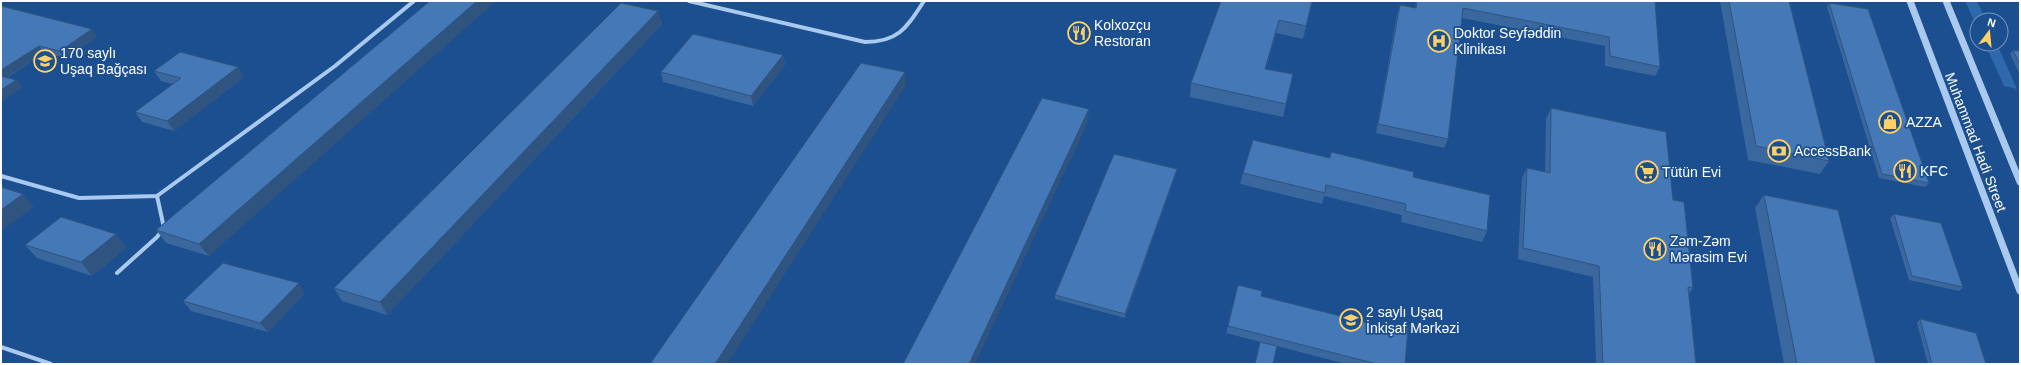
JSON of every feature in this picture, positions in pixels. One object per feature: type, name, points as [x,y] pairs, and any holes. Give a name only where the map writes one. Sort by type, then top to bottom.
[{"type":"street","points":[[1,176],[79,198],[157,196],[335,66],[414,1]]},
{"type":"street","points":[[689,1],[865,42],[878,43],[891,40],[902,33],[924,1]]},
{"type":"street","name":"Muhammad Hadi Street","points":[[1910,1],[2020,291]]},
{"type":"street","name":"Muhammad Hadi Street","points":[[1946,1],[2020,182]]},
{"type":"street","points":[[117,273],[157,237],[164,228],[157,196]]},
{"type":"street","points":[[1,347],[51,364]]},
{"type":"shaded area","points":[[1965,1],[1977,1],[1982,12],[1970,12]]},
{"type":"shaded area","points":[[1989,52],[2001,52],[2017,89],[2004,86]]},
{"type":"building","points":[[430,1],[477,1],[199,244],[156,230]]},
{"type":"building","points":[[1221,1],[1312,2],[1306,26],[1279,20],[1265,69],[1293,74],[1286,104],[1191,83]]},
{"type":"building","points":[[1417,1],[1655,1],[1660,67],[1610,56],[1609,37],[1463,8],[1448,139],[1378,124],[1400,5],[1416,8]]},
{"type":"building","points":[[1729,1],[1789,1],[1829,161],[1756,146]]},
{"type":"building","points":[[621,3],[658,11],[380,302],[334,288]]},
{"type":"building","points":[[1829,3],[1868,9],[1929,183],[1882,174]]},
{"type":"building","points":[[1,6],[92,29],[60,51],[39,46],[1,70]]},
{"type":"building","points":[[693,34],[783,55],[751,96],[661,72]]},
{"type":"building","points":[[2013,50],[2020,51],[2020,65]]},
{"type":"building","points":[[180,52],[238,67],[167,121],[135,112],[181,78],[154,71]]},
{"type":"building","points":[[861,63],[905,72],[715,364],[650,364]]},
{"type":"building","points":[[1,76],[16,80],[1,90]]},
{"type":"building","points":[[1042,98],[1089,109],[969,364],[903,364]]},
{"type":"building","points":[[1551,108],[1666,132],[1673,200],[1684,202],[1693,288],[1688,287],[1696,364],[1603,364],[1599,266],[1523,248],[1527,168],[1550,173]]},
{"type":"building","points":[[1253,140],[1330,158],[1331,152],[1414,172],[1413,177],[1490,195],[1487,231],[1405,211],[1406,204],[1326,185],[1325,193],[1243,173]]},
{"type":"building","points":[[1114,154],[1177,169],[1125,314],[1055,295]]},
{"type":"building","points":[[1,187],[23,194],[1,210]]},
{"type":"building","points":[[1764,195],[1838,210],[1876,364],[1797,364]]},
{"type":"building","points":[[1894,214],[1941,223],[1963,287],[1912,276]]},
{"type":"building","points":[[61,217],[116,234],[81,262],[25,245]]},
{"type":"building","points":[[223,263],[299,283],[260,323],[183,301]]},
{"type":"building","points":[[1238,285],[1262,291],[1261,296],[1384,327],[1384,322],[1408,328],[1405,364],[1377,364],[1228,326]]},
{"type":"building","points":[[1920,319],[1976,333],[1986,364],[1932,364]]},
{"type":"building","points":[[1260,342],[1277,346],[1273,364],[1255,364]]},
{"type":"place","name":"Kolxozçu Restoran","points":[[1079,33]]},
{"type":"place","name":"Doktor Seyfәddin Klinikası","points":[[1439,41]]},
{"type":"place","name":"170 saylı Uşaq Bağçası","points":[[45,61]]},
{"type":"place","name":"AZZA","points":[[1890,122]]},
{"type":"place","name":"AccessBank","points":[[1779,151]]},
{"type":"place","name":"KFC","points":[[1905,171]]},
{"type":"place","name":"Tütün Evi","points":[[1647,172]]},
{"type":"place","name":"Zәm-Zәm Mәrasim Evi","points":[[1655,249]]},
{"type":"place","name":"2 saylı Uşaq İnkişaf Mərkəzi","points":[[1351,320]]}]
